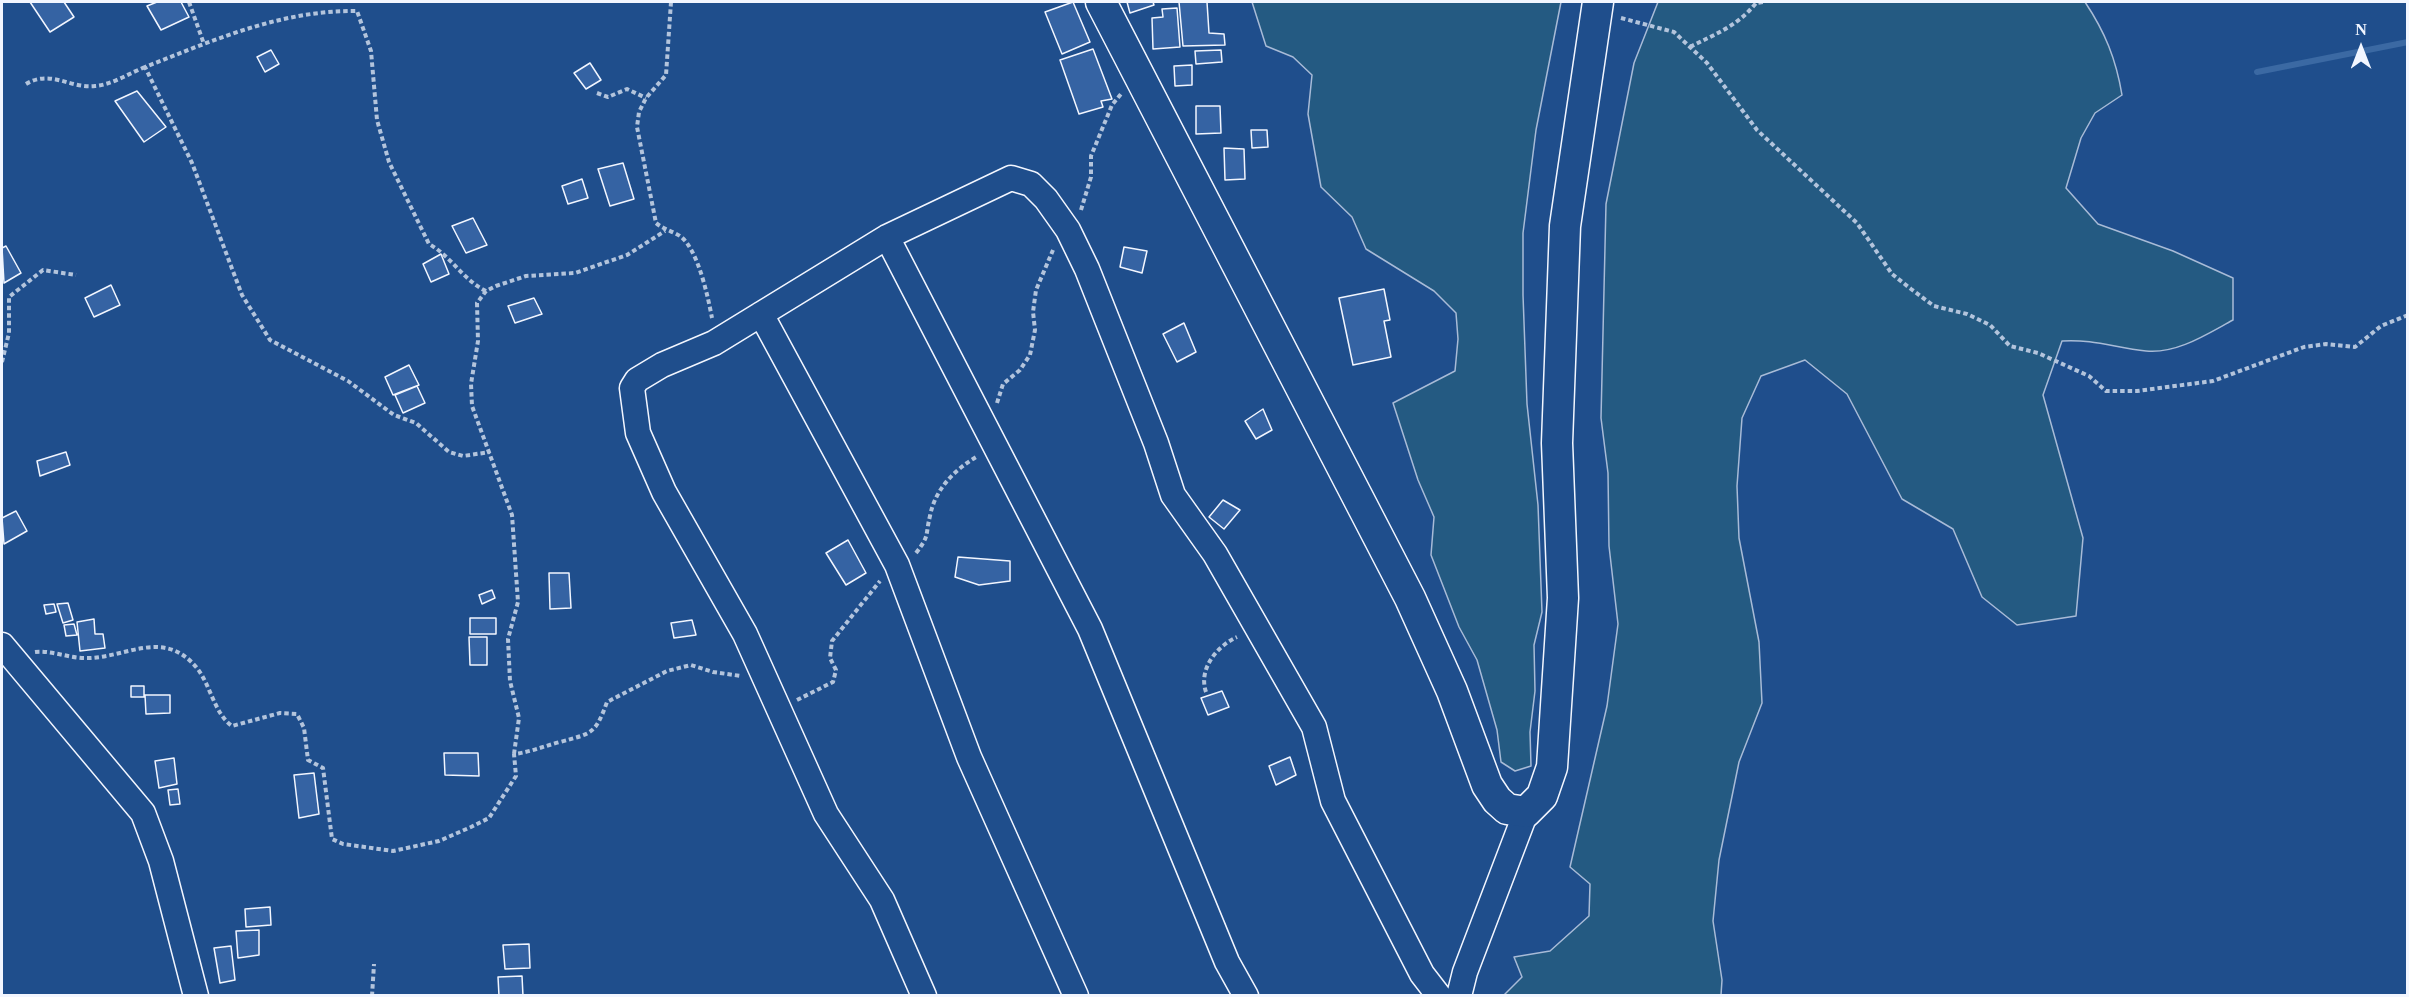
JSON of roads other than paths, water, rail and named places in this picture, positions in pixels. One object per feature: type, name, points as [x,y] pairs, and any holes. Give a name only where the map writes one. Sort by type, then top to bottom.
[{"type":"main road","points":[[1101,2],[1410,598],[1452,691],[1487,785],[1497,800],[1507,809],[1526,812],[1542,796],[1552,767],[1563,598],[1557,443],[1565,226],[1597,7]]},
{"type":"street","points":[[924,996],[882,900],[826,814],[745,634],[664,492],[638,434],[632,403],[632,388],[637,380],[662,365],[714,343],[887,237],[1011,178],[1031,184],[1046,199],[1068,230],[1087,269],[1156,444],[1173,495],[1215,554],[1314,727],[1333,801],[1422,974],[1439,996]]},
{"type":"street","points":[[887,237],[1090,629],[1227,962],[1246,996]]},
{"type":"street","points":[[761,314],[897,565],[969,757],[1076,996]]},
{"type":"street","points":[[8,653],[143,813],[161,861],[196,996]]},
{"type":"street","points":[[1459,996],[1465,972],[1526,812]]},
{"type":"waterway","points":[[2257,72],[2408,42]]}]
